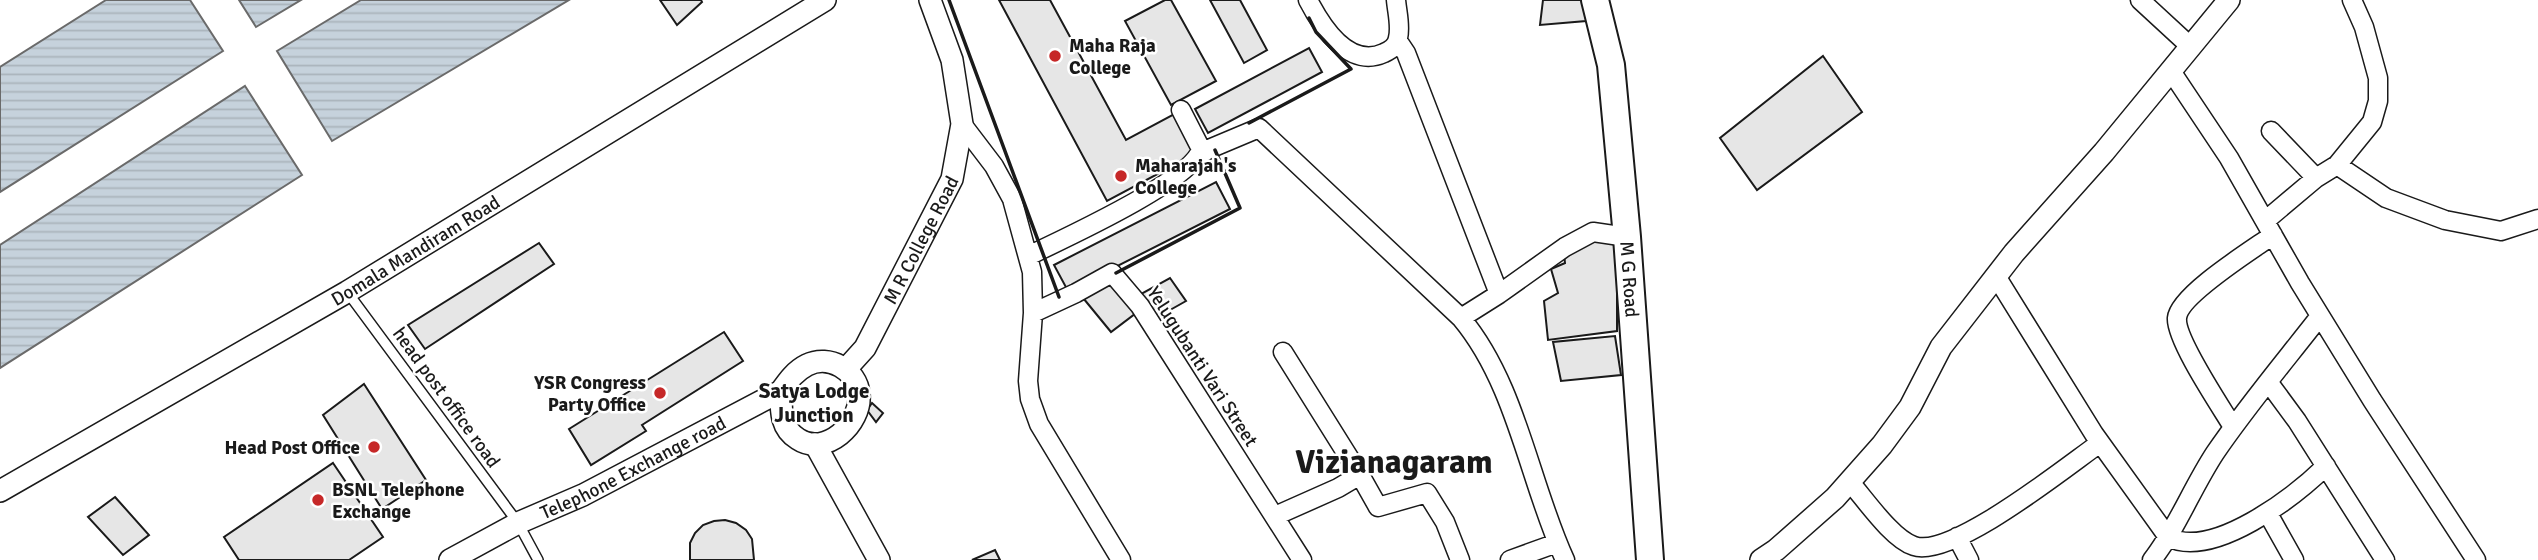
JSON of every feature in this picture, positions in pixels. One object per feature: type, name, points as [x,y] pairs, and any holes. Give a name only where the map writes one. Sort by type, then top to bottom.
[{"type":"main road","name":"M G Road","points":[[1595,0],[1611,65],[1627,237],[1650,560]]},
{"type":"street","name":"Domala Mandiram Road","points":[[0,491],[347,292],[825,0]]},
{"type":"street","name":"M R College Road","points":[[846,369],[865,348],[952,179],[962,124],[952,60],[930,0]]},
{"type":"street","points":[[1308,0],[1325,28],[1356,56],[1367,58],[1379,55],[1395,46],[1398,41],[1396,0]]},
{"type":"street","points":[[2140,0],[2190,47]]},
{"type":"street","points":[[1761,560],[1805,524],[1882,445],[1910,407],[1941,347],[1996,276],[2104,152],[2229,0]]},
{"type":"street","points":[[2234,427],[2181,337],[2177,318],[2183,304],[2194,292],[2269,228],[2316,178],[2337,165],[2372,122],[2378,101],[2378,78],[2364,27],[2351,0]]},
{"type":"street","points":[[1398,41],[1406,53],[1499,294]]},
{"type":"street","points":[[2171,71],[2230,158],[2320,316],[2476,560]]},
{"type":"street","points":[[1028,256],[1136,202],[1188,168],[1201,149],[1181,110]]},
{"type":"street","points":[[962,124],[994,166],[1012,199],[1032,272],[1033,313],[1028,381],[1030,399],[1040,424],[1121,560]]},
{"type":"street","points":[[1198,156],[1259,128],[1461,318],[1487,354],[1525,447],[1565,560]]},
{"type":"street","points":[[2271,131],[2316,178]]},
{"type":"street","points":[[2337,165],[2386,198],[2445,220],[2501,231],[2538,219]]},
{"type":"street","points":[[1461,318],[1565,247],[1592,232],[1627,237]]},
{"type":"street","name":"Yelugubanti Vari Street","points":[[1033,313],[1112,273],[1140,306],[1302,560]]},
{"type":"street","points":[[1996,276],[2100,443],[2175,546],[2187,554],[2202,555],[2226,549],[2261,529],[2326,466]]},
{"type":"street","points":[[2152,560],[2168,537],[2190,493],[2234,427],[2320,316]]},
{"type":"street","points":[[1283,352],[1378,507],[1427,493],[1445,522],[1460,560]]},
{"type":"street","name":"Telephone Exchange road","points":[[450,560],[518,523],[583,495],[781,391],[794,374],[808,364],[834,363],[846,369]]},
{"type":"street","points":[[781,391],[780,414],[787,430],[799,441],[826,444],[839,435],[855,411],[859,396],[856,382],[846,369]]},
{"type":"street","points":[[2269,383],[2326,466],[2385,560]]},
{"type":"street","points":[[1849,481],[1896,534],[1914,546],[1944,543],[2001,514],[2100,443]]},
{"type":"street","points":[[815,444],[879,560]]},
{"type":"street","points":[[1275,516],[1338,488],[1360,475]]},
{"type":"street","points":[[2271,519],[2294,560]]},
{"type":"street","points":[[1957,537],[1969,560]]},
{"type":"street","points":[[1510,560],[1557,543]]},
{"type":"lane","name":"head post office road","points":[[347,292],[518,523],[538,558]]},
{"type":"shaded area","points":[[106,0],[190,0],[223,51],[0,192],[0,67]]},
{"type":"shaded area","points":[[239,0],[301,0],[256,27]]},
{"type":"shaded area","points":[[361,0],[569,0],[332,141],[277,51]]},
{"type":"shaded area","points":[[245,86],[302,175],[0,368],[0,245]]},
{"type":"building","points":[[660,0],[701,0],[702,2],[677,25]]},
{"type":"building","name":"Maha Raja College","points":[[999,0],[1050,0],[1126,140],[1178,112],[1199,152],[1107,201]]},
{"type":"building","points":[[1165,0],[1171,0],[1216,81],[1171,105],[1125,21]]},
{"type":"building","points":[[1210,0],[1240,0],[1267,50],[1244,63]]},
{"type":"building","points":[[1543,0],[1586,0],[1586,21],[1540,25]]},
{"type":"building","points":[[1309,48],[1322,72],[1208,133],[1195,109]]},
{"type":"building","points":[[1823,56],[1862,112],[1757,190],[1720,138]]},
{"type":"building","points":[[1216,182],[1230,209],[1068,291],[1054,265]]},
{"type":"building","points":[[1594,234],[1617,239],[1617,331],[1548,340],[1544,301],[1558,293],[1551,269],[1565,263],[1564,254]]},
{"type":"building","points":[[539,243],[554,264],[425,349],[408,325]]},
{"type":"building","points":[[1110,278],[1140,310],[1111,332],[1079,293]]},
{"type":"building","points":[[1170,278],[1186,301],[1154,319],[1139,295]]},
{"type":"building","name":"YSR Congress Party Office","points":[[724,332],[743,361],[642,425],[646,431],[591,465],[569,429]]},
{"type":"building","points":[[1615,336],[1621,375],[1561,381],[1553,342]]},
{"type":"building","name":"Head Post Office","points":[[364,384],[426,480],[382,509],[323,415]]},
{"type":"building","points":[[872,403],[883,413],[876,422],[867,410]]},
{"type":"building","name":"BSNL Telephone Exchange","points":[[333,463],[383,537],[349,560],[239,560],[224,537]]},
{"type":"building","points":[[115,497],[149,535],[123,555],[88,517]]},
{"type":"building","points":[[725,520],[746,530],[752,539],[754,560],[690,560],[690,543],[695,533],[703,525]]},
{"type":"building","points":[[995,550],[1000,560],[972,560]]},
{"type":"wall","points":[[949,0],[1059,297]]},
{"type":"wall","points":[[1249,123],[1351,69],[1316,32],[1309,18]]},
{"type":"wall","points":[[1116,273],[1240,208],[1215,150]]},
{"type":"place","name":"Maha Raja College","points":[[1055,56]]},
{"type":"place","name":"Maharajah's College","points":[[1121,176]]},
{"type":"place","name":"YSR Congress Party Office","points":[[660,393]]},
{"type":"place","name":"Head Post Office","points":[[374,447]]},
{"type":"place","name":"BSNL Telephone Exchange","points":[[318,500]]},
{"type":"district","name":"Satya Lodge Junction","points":[[814,403]]},
{"type":"district","name":"Vizianagaram","points":[[1394,461]]}]
